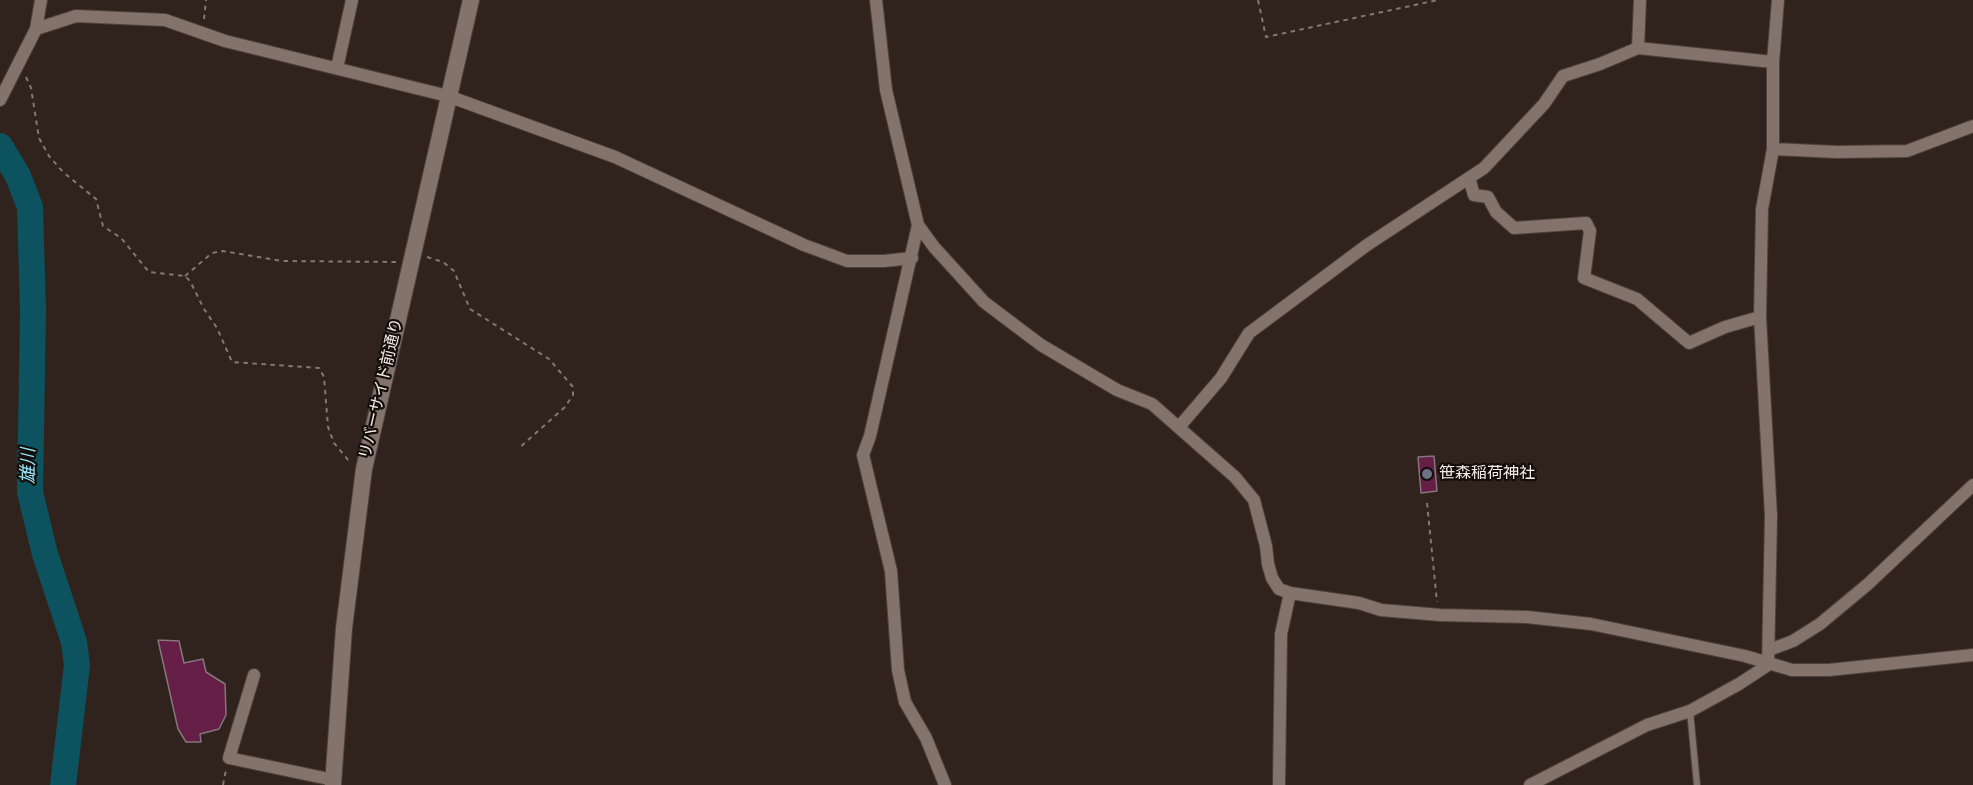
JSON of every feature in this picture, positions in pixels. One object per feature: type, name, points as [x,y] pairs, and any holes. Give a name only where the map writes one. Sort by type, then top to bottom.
[{"type":"street","points":[[0,100],[36,29],[41,0]]},
{"type":"street","points":[[337,68],[352,0]]},
{"type":"street","name":"リバーサイド前通り","points":[[333,782],[344,628],[364,469],[471,0]]},
{"type":"street","points":[[876,0],[885,90],[918,225],[912,258],[863,455],[891,571],[898,670],[905,702],[926,738],[945,785]]},
{"type":"street","points":[[1638,48],[1640,0]]},
{"type":"street","points":[[1768,664],[1771,516],[1760,317],[1762,209],[1773,148],[1773,62],[1778,0]]},
{"type":"street","points":[[36,29],[76,16],[165,20],[225,41],[448,96],[615,157],[804,245],[847,261],[912,258]]},
{"type":"street","points":[[1179,427],[1221,378],[1249,333],[1367,245],[1484,168],[1544,104],[1563,76],[1638,48],[1773,62]]},
{"type":"street","points":[[1773,148],[1837,152],[1907,151],[1973,126]]},
{"type":"street","points":[[1468,178],[1474,195],[1488,197],[1496,212],[1514,228],[1586,223],[1590,231],[1584,278],[1637,299],[1689,343],[1725,327],[1760,317]]},
{"type":"street","points":[[918,225],[984,302],[1041,345],[1117,390],[1152,404],[1235,477],[1254,500],[1272,578],[1280,589],[1290,593],[1359,603],[1381,610],[1438,615],[1527,617],[1592,624],[1745,656],[1792,670],[1829,670],[1973,655]]},
{"type":"street","points":[[1769,650],[1793,641],[1820,624],[1868,584],[1973,485]]},
{"type":"street","points":[[1279,785],[1281,634],[1290,593]]},
{"type":"street","points":[[1530,785],[1647,725],[1690,711],[1739,684],[1768,664]]},
{"type":"street","points":[[254,675],[229,758],[333,782]]},
{"type":"lane","points":[[1690,711],[1698,785]]},
{"type":"path","points":[[204,34],[206,0]]},
{"type":"path","points":[[1258,0],[1266,37],[1438,0]]},
{"type":"path","points":[[20,64],[31,88],[39,138],[48,156],[63,172],[96,199],[103,226],[121,238],[149,272],[185,276],[190,281],[204,309],[217,328],[232,362],[319,368],[324,376],[328,427],[334,443],[353,466],[364,469]]},
{"type":"path","points":[[185,276],[213,253],[223,252],[282,261],[412,258],[443,262],[454,271],[470,309],[549,359],[573,387],[573,395],[565,407],[519,448]]},
{"type":"path","points":[[1427,503],[1438,615]]},
{"type":"building","name":"笹森稲荷神社","points":[[1434,456],[1437,491],[1421,493],[1418,457]]},
{"type":"building","points":[[158,640],[179,641],[184,663],[203,659],[206,672],[225,684],[226,715],[219,729],[200,734],[201,742],[186,742],[178,729]]},
{"type":"waterway","name":"雄川","points":[[0,146],[18,176],[30,207],[33,312],[30,492],[45,554],[74,642],[77,665],[63,785]]},
{"type":"place","name":"笹森稲荷神社","points":[[1427,474]]}]
